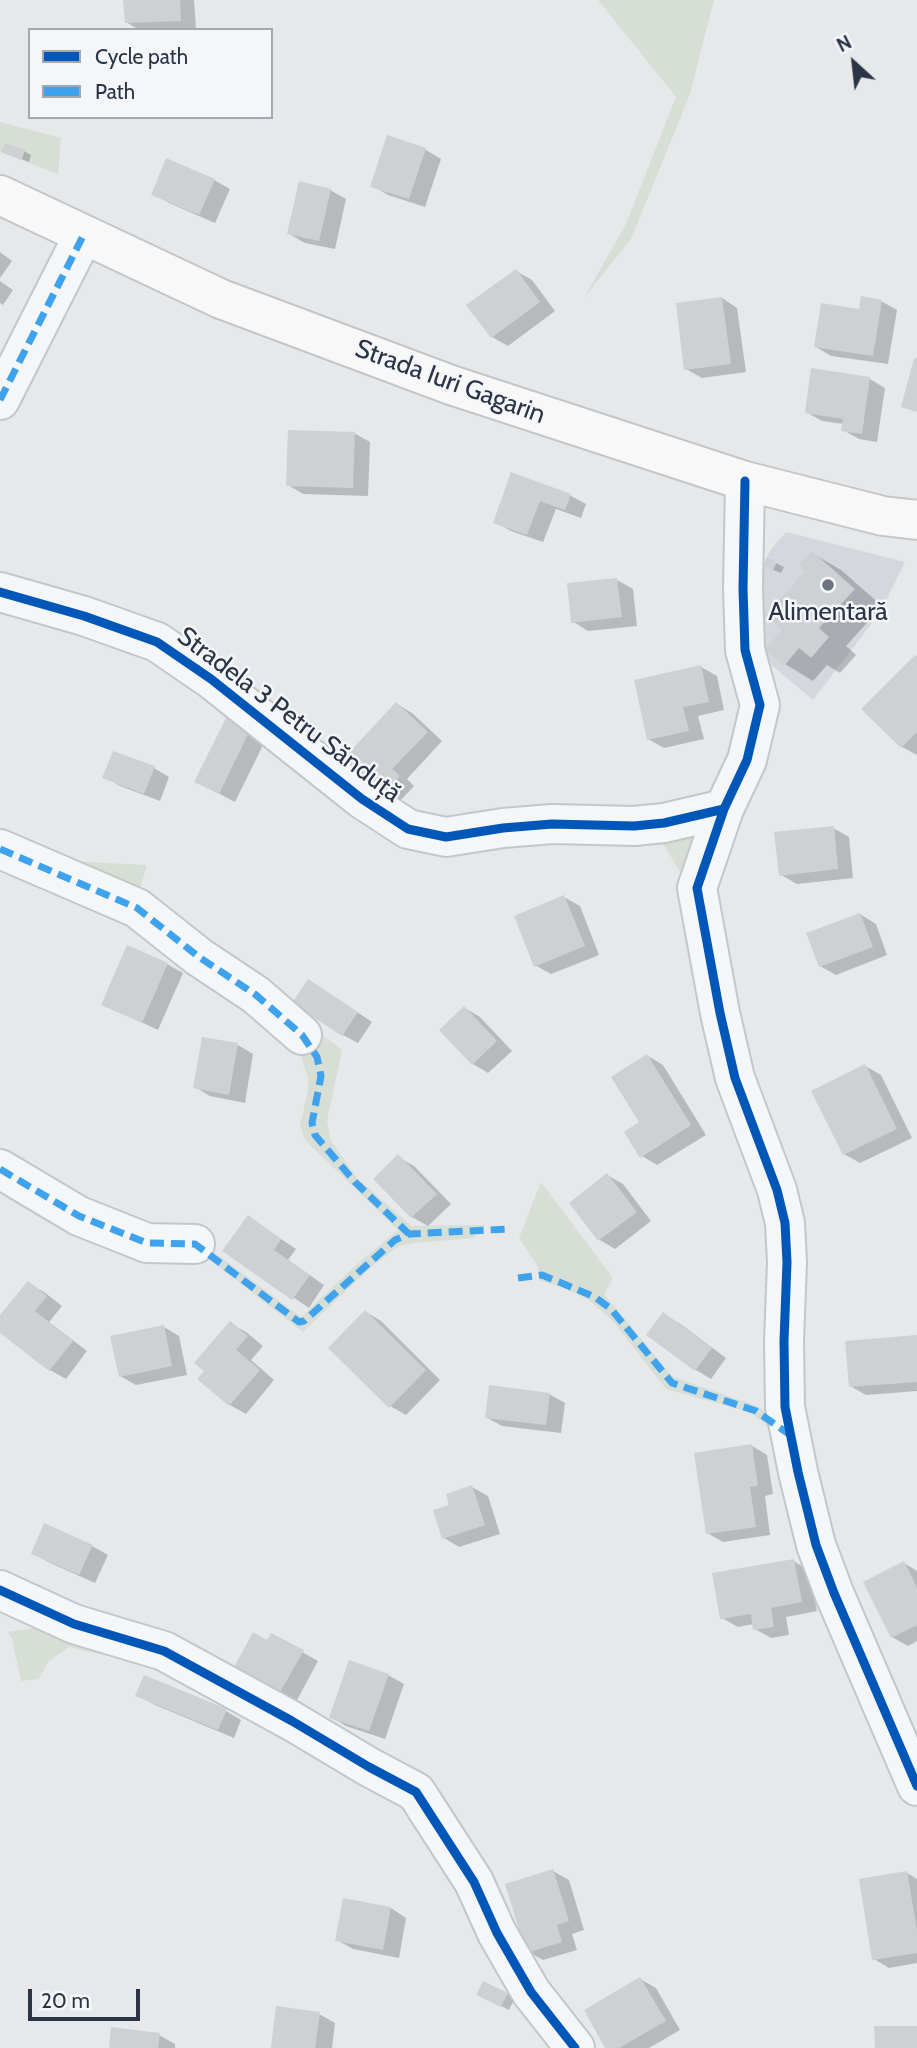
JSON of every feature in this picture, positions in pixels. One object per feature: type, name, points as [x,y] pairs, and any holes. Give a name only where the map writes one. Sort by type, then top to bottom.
[{"type":"main road","name":"Strada Iuri Gagarin","points":[[0,195],[221,299],[425,375],[745,481],[883,516],[917,520]]},
{"type":"street","points":[[0,400],[83,236]]},
{"type":"street","points":[[745,481],[745,650],[760,705],[747,760],[724,809],[697,888],[735,1078],[777,1190],[785,1223],[785,1407],[798,1472],[816,1545],[839,1606],[917,1786]]},
{"type":"street","name":"Stradela 3 Petru Sănduță","points":[[0,592],[84,616],[157,642],[211,679],[362,799],[408,829],[446,837],[552,824],[634,827],[724,809]]},
{"type":"street","points":[[0,849],[136,908],[200,957],[256,995],[302,1035]]},
{"type":"street","points":[[0,1169],[79,1216],[147,1243],[195,1244]]},
{"type":"street","points":[[0,1590],[74,1624],[164,1651],[292,1721],[369,1768],[416,1791],[474,1882],[497,1933],[531,1992],[575,2048]]},
{"type":"shaded area","points":[[598,0],[714,0],[690,94],[631,239],[584,298],[626,224],[676,97]]},
{"type":"shaded area","points":[[0,122],[61,138],[58,174],[0,152]]},
{"type":"shaded area","points":[[786,532],[905,562],[881,611],[813,700],[762,657],[759,598],[763,566],[774,570],[777,561],[767,557]]},
{"type":"shaded area","points":[[708,825],[682,875],[663,844],[561,836]]},
{"type":"shaded area","points":[[45,860],[147,865],[138,895]]},
{"type":"shaded area","points":[[311,1026],[342,1050],[327,1121],[330,1139],[356,1177],[411,1226],[485,1225],[473,1238],[399,1246],[371,1267],[303,1332],[201,1253],[211,1250],[301,1317],[398,1230],[305,1140],[300,1125],[308,1091],[308,1078],[301,1056],[293,1044]]},
{"type":"shaded area","points":[[541,1182],[613,1278],[604,1294],[673,1377],[757,1406],[776,1418],[774,1432],[752,1413],[666,1389],[613,1321],[589,1300],[563,1287],[540,1281],[537,1265],[519,1238]]},
{"type":"shaded area","points":[[39,1627],[144,1664],[69,1647],[48,1662],[39,1679],[21,1681],[8,1632]]},
{"type":"building","points":[[123,0],[180,0],[181,21],[125,23]]},
{"type":"building","points":[[387,135],[426,148],[409,199],[370,187]]},
{"type":"building","points":[[5,143],[25,150],[22,160],[1,152]]},
{"type":"building","points":[[166,158],[215,179],[199,215],[151,195]]},
{"type":"building","points":[[299,181],[331,189],[319,241],[287,234]]},
{"type":"building","points":[[516,269],[540,302],[491,338],[466,305]]},
{"type":"building","points":[[861,296],[882,300],[873,356],[814,347],[821,303],[859,309]]},
{"type":"building","points":[[722,297],[731,364],[684,370],[676,303]]},
{"type":"building","points":[[914,358],[917,358],[917,412],[901,407]]},
{"type":"building","points":[[811,368],[870,377],[862,434],[841,431],[843,419],[805,413]]},
{"type":"building","points":[[288,430],[355,432],[353,488],[286,486]]},
{"type":"building","points":[[511,472],[571,494],[565,510],[540,501],[527,535],[493,523]]},
{"type":"building","points":[[812,551],[855,589],[819,628],[829,637],[811,658],[799,648],[784,666],[765,649],[782,630],[766,615],[805,571],[799,565]]},
{"type":"building","points":[[767,557],[777,561],[773,570],[763,566]]},
{"type":"building","points":[[617,578],[622,617],[571,623],[567,583]]},
{"type":"building","points":[[915,655],[917,732],[901,748],[861,709]]},
{"type":"building","points":[[701,665],[709,702],[683,707],[689,731],[647,740],[634,680]]},
{"type":"building","points":[[396,702],[428,732],[392,769],[400,776],[384,794],[345,757]]},
{"type":"building","points":[[227,716],[251,728],[219,794],[194,782]]},
{"type":"building","points":[[113,751],[155,766],[144,794],[102,778]]},
{"type":"building","points":[[834,826],[838,869],[779,876],[774,832]]},
{"type":"building","points":[[564,895],[585,946],[534,967],[514,916]]},
{"type":"building","points":[[860,913],[873,947],[819,967],[806,933]]},
{"type":"building","points":[[127,945],[168,963],[142,1023],[101,1005]]},
{"type":"building","points":[[308,979],[358,1012],[342,1036],[292,1003]]},
{"type":"building","points":[[464,1006],[497,1041],[472,1065],[439,1030]]},
{"type":"building","points":[[202,1037],[238,1043],[229,1095],[193,1088]]},
{"type":"building","points":[[647,1054],[691,1125],[640,1158],[624,1132],[639,1122],[611,1077]]},
{"type":"building","points":[[865,1064],[897,1129],[843,1155],[811,1091]]},
{"type":"building","points":[[398,1154],[437,1194],[411,1218],[373,1179]]},
{"type":"building","points":[[607,1173],[637,1212],[598,1241],[569,1203]]},
{"type":"building","points":[[248,1215],[281,1239],[274,1250],[310,1275],[292,1300],[222,1251]]},
{"type":"building","points":[[28,1281],[47,1296],[35,1311],[73,1341],[49,1371],[0,1333],[0,1315]]},
{"type":"building","points":[[365,1310],[426,1370],[389,1408],[328,1348]]},
{"type":"building","points":[[663,1312],[712,1348],[695,1371],[646,1335]]},
{"type":"building","points":[[230,1321],[248,1336],[236,1350],[260,1370],[229,1406],[197,1379],[204,1371],[194,1363]]},
{"type":"building","points":[[164,1325],[172,1366],[119,1377],[110,1336]]},
{"type":"building","points":[[917,1335],[917,1382],[849,1387],[845,1341]]},
{"type":"building","points":[[489,1385],[550,1393],[546,1425],[485,1418]]},
{"type":"building","points":[[752,1444],[758,1486],[750,1487],[756,1527],[706,1534],[694,1453]]},
{"type":"building","points":[[472,1485],[485,1525],[442,1539],[433,1510],[449,1505],[446,1494]]},
{"type":"building","points":[[44,1523],[93,1545],[79,1575],[31,1554]]},
{"type":"building","points":[[794,1559],[802,1602],[771,1608],[774,1627],[753,1630],[751,1614],[720,1619],[712,1573]]},
{"type":"building","points":[[904,1561],[917,1588],[917,1625],[891,1638],[863,1582]]},
{"type":"building","points":[[253,1632],[267,1640],[271,1633],[304,1650],[279,1694],[233,1669]]},
{"type":"building","points":[[349,1660],[389,1674],[369,1731],[329,1718]]},
{"type":"building","points":[[144,1675],[227,1709],[218,1730],[135,1696]]},
{"type":"building","points":[[553,1869],[569,1921],[557,1925],[562,1942],[526,1953],[505,1884]]},
{"type":"building","points":[[907,1871],[917,1930],[917,1953],[872,1960],[859,1879]]},
{"type":"building","points":[[343,1898],[391,1907],[383,1950],[335,1941]]},
{"type":"building","points":[[640,1977],[666,2021],[619,2048],[605,2048],[584,2010]]},
{"type":"building","points":[[483,1981],[508,1993],[501,2007],[476,1995]]},
{"type":"building","points":[[276,2006],[320,2012],[315,2048],[271,2048]]},
{"type":"building","points":[[874,2026],[917,2026],[917,2048],[875,2048]]},
{"type":"building","points":[[111,2027],[160,2033],[158,2048],[109,2048]]},
{"type":"marked path","points":[[0,400],[83,236]]},
{"type":"marked path","points":[[0,849],[137,908],[199,957],[256,995],[302,1035],[317,1057],[321,1076],[312,1123],[315,1135],[355,1182],[409,1234]]},
{"type":"marked path","points":[[0,1169],[79,1216],[147,1243],[195,1244],[299,1322],[304,1321],[395,1240],[409,1234],[508,1229]]},
{"type":"marked path","points":[[518,1278],[542,1275],[595,1297],[611,1309],[672,1383],[756,1411],[790,1435]]},
{"type":"cycle path","points":[[745,481],[745,650],[760,705],[747,760],[724,809],[697,888],[735,1078],[777,1190],[785,1223],[785,1407],[798,1472],[816,1545],[834,1593],[917,1786]]},
{"type":"cycle path","points":[[0,592],[84,616],[157,642],[211,679],[362,799],[408,829],[446,837],[552,824],[634,826],[664,823],[724,809]]},
{"type":"cycle path","points":[[0,1590],[74,1624],[164,1651],[416,1792],[474,1882],[497,1933],[531,1992],[575,2048]]},
{"type":"place","name":"Alimentară","points":[[828,585]]}]
